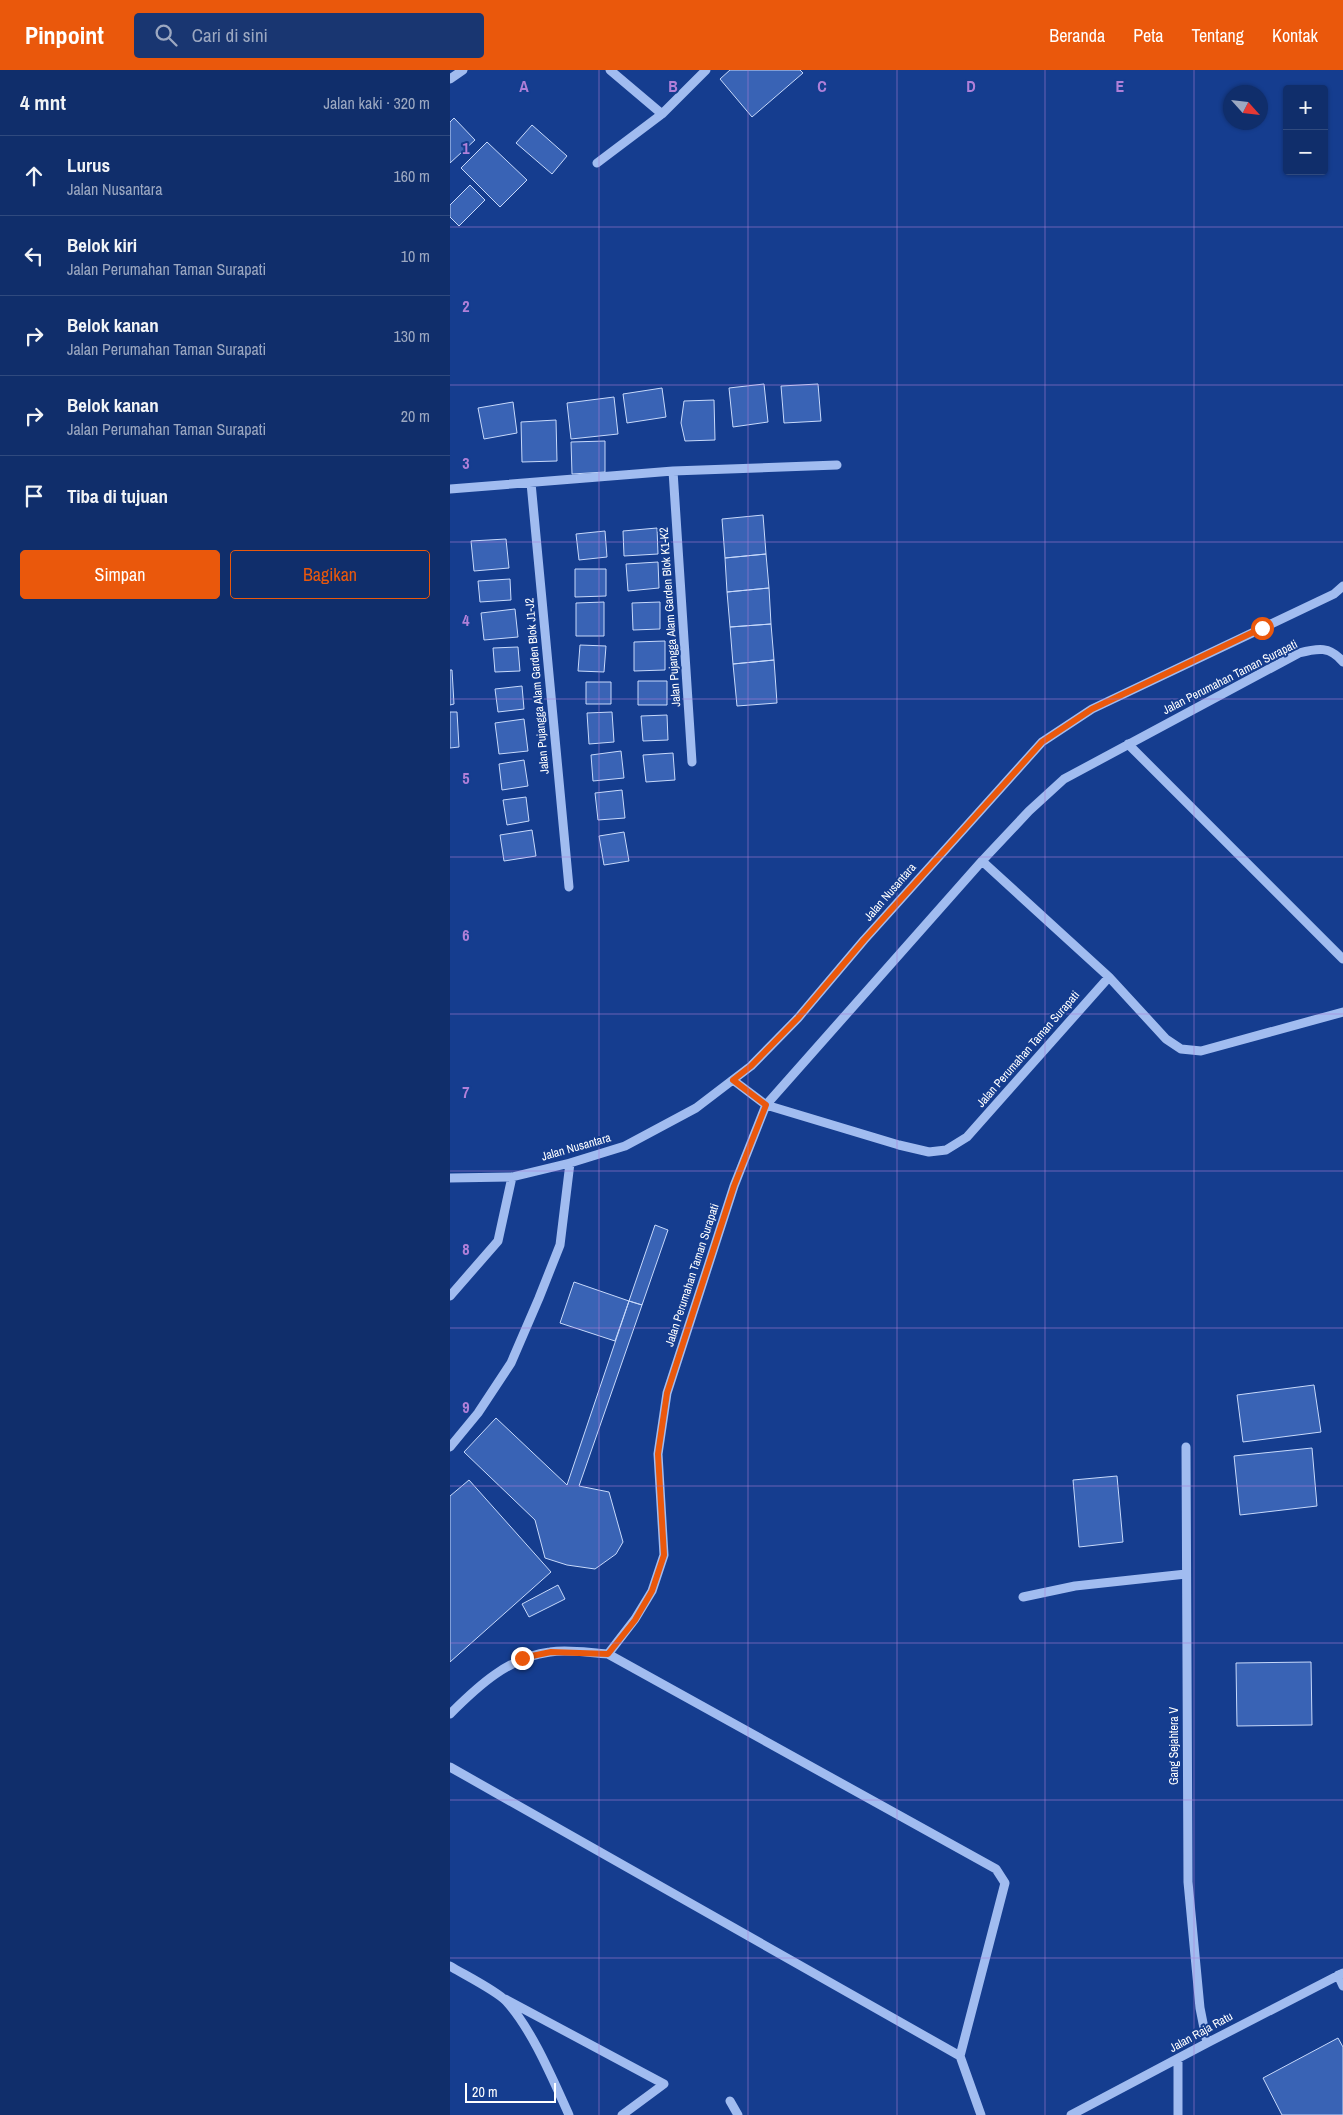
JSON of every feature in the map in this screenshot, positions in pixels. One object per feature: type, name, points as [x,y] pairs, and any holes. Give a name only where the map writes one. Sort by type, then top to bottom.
[{"type":"street","points":[[450,79],[463,70]]},
{"type":"street","points":[[610,70],[662,114]]},
{"type":"street","points":[[598,163],[662,114],[706,70]]},
{"type":"street","points":[[450,489],[673,471],[837,465]]},
{"type":"street","name":"Jalan Pujangga Alam Garden Blok K1-K2","points":[[673,471],[692,762]]},
{"type":"street","name":"Jalan Pujangga Alam Garden Blok J1-J2","points":[[530,483],[569,887]]},
{"type":"street","name":"Jalan Nusantara","points":[[450,1178],[512,1177],[570,1163],[624,1146],[656,1131],[696,1108],[751,1066],[798,1018],[870,933],[1042,742],[1092,709],[1334,594],[1343,586]]},
{"type":"street","name":"Jalan Perumahan Taman Surapati","points":[[608,1654],[635,1620],[652,1591],[664,1555],[658,1454],[667,1393],[734,1186],[766,1105],[982,861],[1029,810],[1064,779],[1299,653],[1318,648],[1336,653],[1343,662]]},
{"type":"street","points":[[1128,744],[1343,959]]},
{"type":"street","points":[[982,861],[1109,977],[1166,1039],[1182,1049],[1201,1051],[1343,1012]]},
{"type":"street","name":"Jalan Perumahan Taman Surapati","points":[[733,1080],[766,1105],[899,1145],[929,1152],[946,1150],[967,1138],[1109,977]]},
{"type":"street","points":[[450,1447],[478,1413],[511,1363],[539,1298],[560,1245],[570,1163]]},
{"type":"street","points":[[450,1296],[498,1241],[512,1177]]},
{"type":"street","name":"Gang Sejahtera V","points":[[1186,1447],[1188,1882],[1200,2008],[1207,2042]]},
{"type":"street","points":[[1023,1597],[1075,1586],[1186,1574]]},
{"type":"street","points":[[450,1714],[480,1684],[522,1658],[551,1652],[608,1654],[996,1869],[1005,1883],[960,2056],[981,2115]]},
{"type":"street","points":[[450,1768],[960,2056]]},
{"type":"street","points":[[450,1966],[505,2000],[664,2084],[622,2115]]},
{"type":"street","points":[[1341,1974],[1343,1986]]},
{"type":"street","name":"Jalan Raja Ratu","points":[[1071,2115],[1207,2042],[1341,1974]]},
{"type":"street","points":[[505,2000],[524,2027],[543,2060],[569,2115]]},
{"type":"street","points":[[1178,2059],[1178,2115]]},
{"type":"street","points":[[730,2101],[738,2115]]},
{"type":"building","points":[[730,70],[800,70],[803,73],[752,117],[720,79]]},
{"type":"building","points":[[454,118],[475,140],[450,163],[450,122]]},
{"type":"building","points":[[532,125],[567,156],[552,174],[516,143]]},
{"type":"building","points":[[487,142],[527,180],[500,207],[461,168]]},
{"type":"building","points":[[470,185],[485,200],[459,226],[450,217],[450,205]]},
{"type":"building","points":[[764,384],[768,422],[733,427],[729,388]]},
{"type":"building","points":[[818,384],[821,421],[784,423],[781,386]]},
{"type":"building","points":[[662,388],[666,417],[627,423],[623,394]]},
{"type":"building","points":[[614,397],[618,434],[571,439],[567,403]]},
{"type":"building","points":[[714,400],[715,440],[685,441],[681,423],[684,401]]},
{"type":"building","points":[[513,402],[517,433],[484,439],[478,408]]},
{"type":"building","points":[[556,420],[557,461],[522,462],[521,422]]},
{"type":"building","points":[[605,441],[605,472],[572,474],[571,442]]},
{"type":"building","points":[[763,515],[766,554],[725,558],[722,519]]},
{"type":"building","points":[[657,528],[658,554],[624,556],[623,531]]},
{"type":"building","points":[[605,531],[607,557],[579,560],[576,534]]},
{"type":"building","points":[[506,539],[509,568],[474,571],[471,541]]},
{"type":"building","points":[[766,554],[769,588],[727,592],[725,558]]},
{"type":"building","points":[[658,562],[659,588],[628,591],[626,564]]},
{"type":"building","points":[[575,569],[606,569],[606,596],[575,597]]},
{"type":"building","points":[[510,579],[511,600],[480,602],[478,581]]},
{"type":"building","points":[[769,588],[771,624],[730,627],[727,592]]},
{"type":"building","points":[[604,602],[604,636],[576,636],[576,603]]},
{"type":"building","points":[[660,602],[660,629],[633,630],[632,603]]},
{"type":"building","points":[[515,609],[518,637],[484,640],[481,613]]},
{"type":"building","points":[[771,624],[774,660],[733,664],[730,627]]},
{"type":"building","points":[[665,641],[665,670],[634,671],[634,642]]},
{"type":"building","points":[[580,645],[606,646],[604,672],[578,671]]},
{"type":"building","points":[[518,647],[520,671],[495,672],[493,648]]},
{"type":"building","points":[[774,660],[777,703],[737,706],[733,664]]},
{"type":"building","points":[[450,670],[452,670],[454,704],[450,705]]},
{"type":"building","points":[[638,681],[667,681],[667,705],[638,705]]},
{"type":"building","points":[[586,682],[611,682],[611,704],[586,704]]},
{"type":"building","points":[[522,686],[524,709],[498,712],[495,689]]},
{"type":"building","points":[[450,712],[457,712],[459,747],[450,748]]},
{"type":"building","points":[[612,712],[614,742],[589,744],[587,713]]},
{"type":"building","points":[[667,715],[668,740],[643,741],[641,716]]},
{"type":"building","points":[[524,719],[528,751],[499,754],[495,723]]},
{"type":"building","points":[[621,751],[624,778],[593,781],[591,755]]},
{"type":"building","points":[[673,753],[675,780],[646,782],[643,755]]},
{"type":"building","points":[[524,760],[528,786],[502,790],[499,764]]},
{"type":"building","points":[[622,790],[625,818],[598,820],[595,793]]},
{"type":"building","points":[[526,797],[529,821],[507,825],[503,800]]},
{"type":"building","points":[[532,830],[536,856],[504,861],[500,835]]},
{"type":"building","points":[[624,832],[629,861],[604,865],[599,836]]},
{"type":"building","points":[[655,1225],[668,1230],[642,1305],[629,1301]]},
{"type":"building","points":[[574,1282],[629,1301],[615,1341],[560,1323]]},
{"type":"building","points":[[629,1301],[642,1305],[579,1486],[609,1492],[623,1542],[616,1554],[595,1569],[567,1565],[545,1558],[535,1520],[464,1452],[496,1418],[567,1485]]},
{"type":"building","points":[[1314,1385],[1321,1432],[1243,1442],[1237,1395]]},
{"type":"building","points":[[1312,1448],[1317,1506],[1240,1515],[1234,1456]]},
{"type":"building","points":[[1117,1476],[1123,1542],[1079,1547],[1073,1480]]},
{"type":"building","points":[[469,1480],[551,1572],[450,1662],[450,1496]]},
{"type":"building","points":[[558,1585],[565,1599],[529,1617],[522,1604]]},
{"type":"building","points":[[1311,1662],[1312,1725],[1237,1726],[1236,1663]]},
{"type":"building","points":[[1338,2038],[1343,2047],[1343,2115],[1282,2115],[1263,2078]]},
{"type":"route","points":[[522,1658],[551,1652],[608,1654],[635,1620],[652,1591],[664,1555],[658,1454],[667,1393],[734,1186],[766,1105],[733,1080],[751,1066],[798,1018],[864,940],[1042,742],[1092,709],[1262,628]]}]
